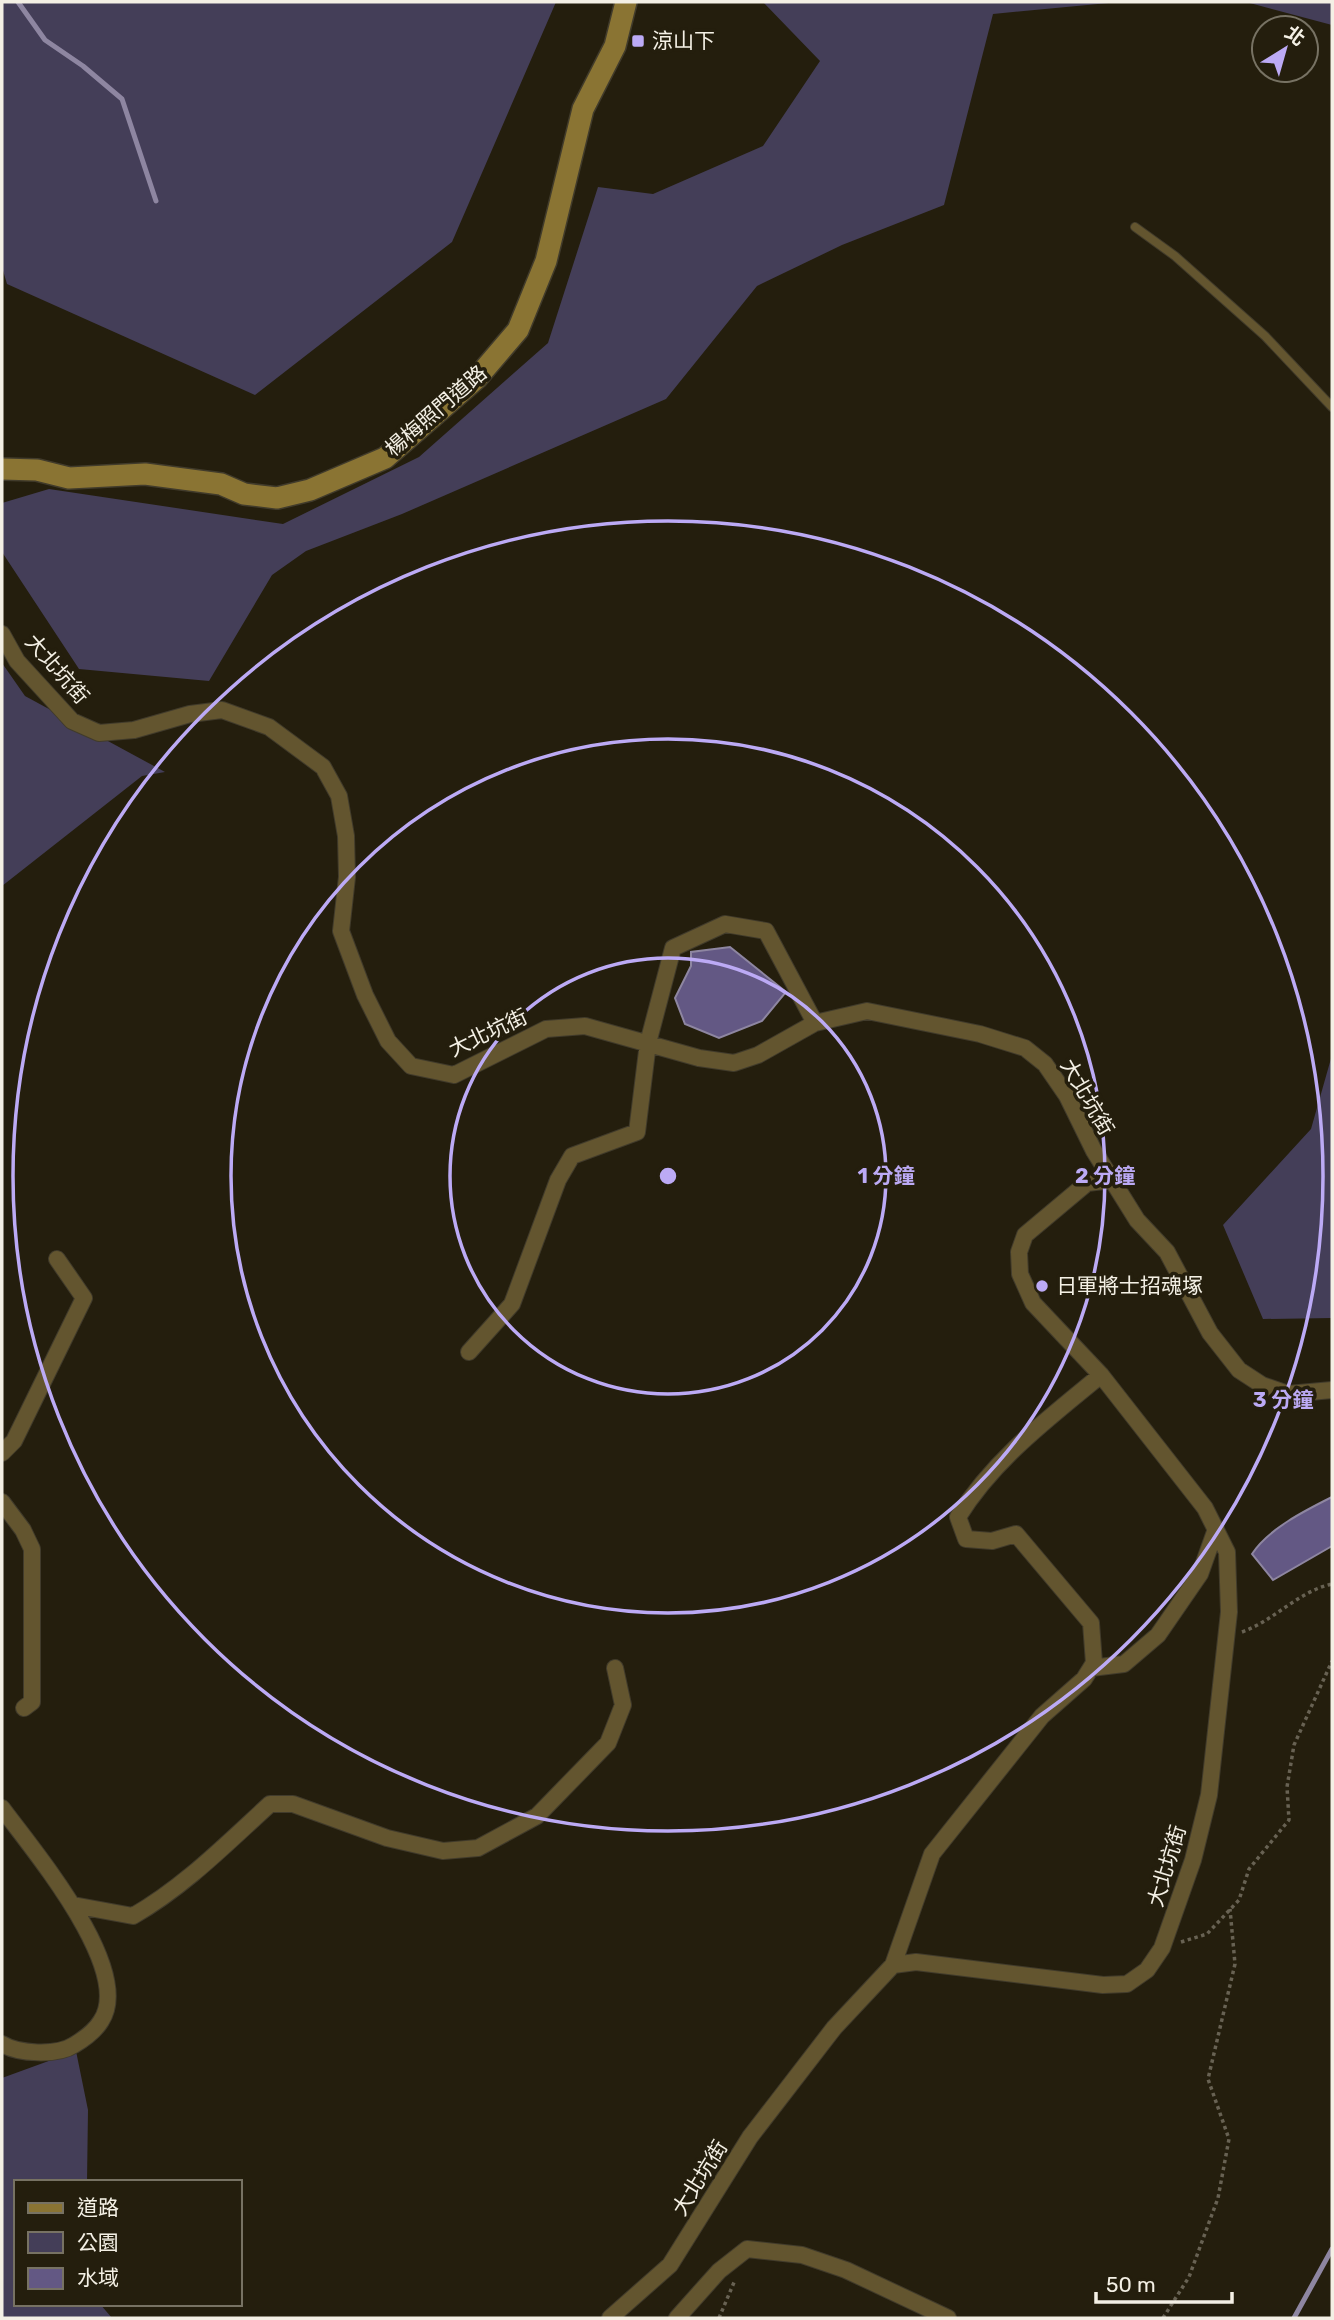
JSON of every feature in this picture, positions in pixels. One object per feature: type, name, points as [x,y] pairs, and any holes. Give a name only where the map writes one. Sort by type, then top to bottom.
[{"type":"street","name":"楊梅照門道路","points":[[2,469],[37,470],[69,478],[145,474],[221,484],[244,494],[277,498],[310,490],[384,458],[477,378],[518,330],[546,261],[583,109],[615,46],[626,2]]},
{"type":"street","name":"大北坑街","points":[[2,634],[17,661],[72,721],[99,733],[134,730],[190,714],[222,710],[269,727],[323,767],[339,796],[346,836],[347,877],[341,931],[365,995],[388,1041],[411,1066],[454,1075],[546,1029],[585,1026],[699,1058],[734,1063],[758,1055],[815,1023],[867,1012],[980,1034],[1026,1048],[1045,1064],[1067,1096],[1094,1151],[1137,1220],[1167,1252],[1210,1333],[1239,1370],[1262,1385],[1288,1394],[1332,1390]]},
{"type":"street","points":[[469,1352],[512,1304],[558,1180],[572,1156],[637,1132],[648,1042],[673,948],[725,924],[766,931],[815,1023]]},
{"type":"street","name":"大北坑街","points":[[610,2318],[670,2265],[750,2137],[834,2028],[892,1965],[916,1962],[1103,1985],[1127,1984],[1147,1970],[1162,1948],[1193,1860],[1209,1795],[1229,1612],[1227,1552],[1205,1508],[1101,1375],[1033,1303],[1020,1274],[1019,1252],[1024,1236],[1063,1200],[1087,1183],[1112,1180]]},
{"type":"street","points":[[2,1453],[15,1441],[84,1298],[57,1259]]},
{"type":"street","points":[[892,1965],[932,1854],[1042,1716],[1084,1679],[1094,1663],[1091,1623],[1016,1534],[992,1541],[967,1539],[958,1517],[977,1485],[1029,1434],[1101,1375]]},
{"type":"street","points":[[2,1502],[23,1530],[32,1549],[32,1702],[24,1708]]},
{"type":"street","points":[[1091,1668],[1124,1664],[1158,1635],[1200,1574],[1216,1529]]},
{"type":"street","points":[[73,1905],[133,1916],[195,1874],[270,1804],[293,1804],[387,1838],[443,1851],[478,1848],[537,1816],[608,1743],[623,1705],[615,1668]]},
{"type":"street","points":[[2,1808],[73,1905],[101,1956],[107,1986],[103,2019],[86,2038],[66,2050],[41,2052],[8,2048],[2,2044]]},
{"type":"street","points":[[677,2318],[719,2270],[747,2249],[802,2255],[846,2270],[948,2318]]},
{"type":"lane","points":[[1135,227],[1175,256],[1265,336],[1332,407]]},
{"type":"path","points":[[1227,1637],[1257,1626],[1291,1606],[1311,1588],[1332,1584]]},
{"type":"path","points":[[1162,1948],[1207,1934],[1239,1900],[1249,1869],[1289,1821],[1287,1787],[1294,1745],[1332,1661]]},
{"type":"path","points":[[1163,2318],[1189,2277],[1218,2198],[1229,2139],[1208,2079],[1235,1964],[1230,1909]]},
{"type":"green space","points":[[2,2],[556,2],[452,242],[255,395],[7,284],[2,267]]},
{"type":"green space","points":[[763,2],[1119,2],[993,14],[944,205],[842,245],[757,286],[666,399],[402,514],[306,551],[272,575],[209,681],[79,669],[2,552],[2,503],[49,489],[283,524],[419,457],[548,343],[598,187],[653,194],[763,146],[820,61]]},
{"type":"green space","points":[[1246,2],[1332,2],[1332,25],[1320,22],[1320,14],[1291,14]]},
{"type":"green space","points":[[2,663],[25,696],[165,772],[142,776],[2,886]]},
{"type":"green space","points":[[1332,1055],[1332,1318],[1263,1319],[1223,1225],[1311,1129]]},
{"type":"green space","points":[[76,2051],[88,2110],[87,2180],[14,2180],[14,2306],[102,2306],[112,2318],[2,2318],[2,2078]]},
{"type":"water","points":[[730,947],[786,992],[762,1021],[719,1038],[685,1024],[675,998],[691,966],[691,952]]},
{"type":"water","points":[[1332,1497],[1332,1546],[1273,1580],[1252,1554],[1277,1528]]},
{"type":"waterway","points":[[18,2],[45,40],[83,66],[122,99],[156,201]]},
{"type":"waterway","points":[[1294,2318],[1332,2249]]},
{"type":"place","name":"涼山下","points":[[638,41]]},
{"type":"place","name":"日軍將士招魂塚","points":[[1042,1286]]}]
